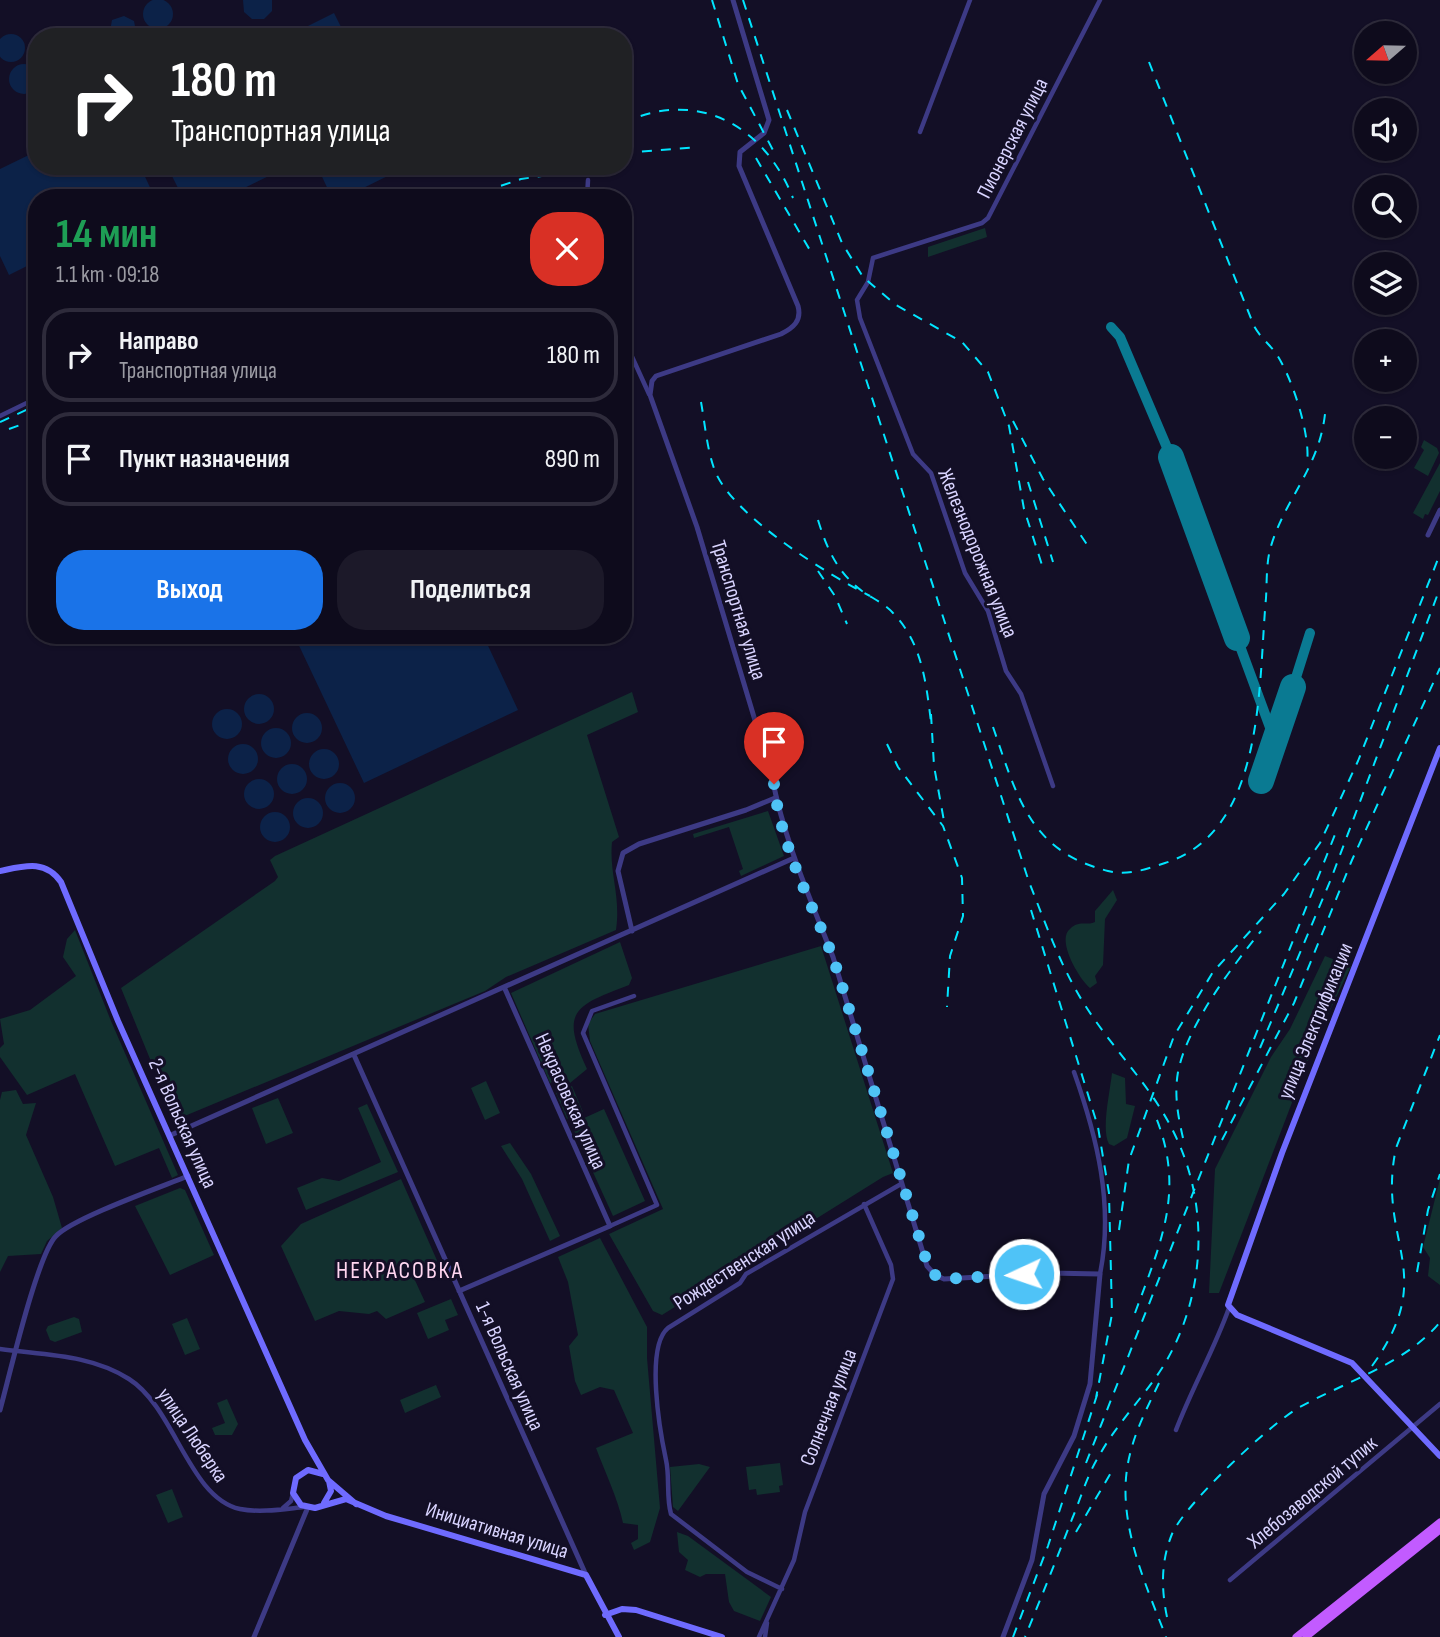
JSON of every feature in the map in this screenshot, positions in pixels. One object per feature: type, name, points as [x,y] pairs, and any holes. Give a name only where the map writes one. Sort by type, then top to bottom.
[{"type":"main road","name":"улица Электрификации","points":[[1229,1308],[1229,1299],[1282,1153],[1440,748]]},
{"type":"main road","name":"2-я Вольская улица","points":[[0,871],[40,865],[53,870],[61,881],[118,1021],[171,1135],[304,1440],[327,1477]]},
{"type":"main road","points":[[1229,1308],[1237,1315],[1352,1363],[1440,1456]]},
{"type":"main road","name":"2-я Вольская улица","points":[[304,1440],[309,1461],[304,1472]]},
{"type":"main road","points":[[306,1507],[293,1493],[294,1482],[304,1472],[317,1470],[327,1477],[329,1496],[319,1506]]},
{"type":"main road","name":"Инициативная улица","points":[[327,1477],[356,1504]]},
{"type":"main road","name":"Инициативная улица","points":[[306,1507],[342,1499],[386,1516],[586,1575],[616,1637]]},
{"type":"main road","points":[[1296,1637],[1440,1522]]},
{"type":"main road","points":[[1306,1637],[1440,1530]]},
{"type":"main road","points":[[605,1615],[622,1609],[636,1610],[722,1637]]},
{"type":"street","points":[[650,395],[652,381],[656,376],[781,334],[793,327],[798,319],[798,306],[739,166],[740,152],[764,134],[769,120],[733,0]]},
{"type":"street","points":[[920,132],[970,0]]},
{"type":"street","name":"Пионерская улица","points":[[873,258],[986,220],[1100,0]]},
{"type":"street","points":[[588,180],[588,189]]},
{"type":"street","name":"Железнодорожная улица","points":[[873,258],[868,282],[857,300],[860,318],[913,454],[931,473],[965,573],[988,611],[1006,671],[1021,694],[1053,786]]},
{"type":"street","points":[[632,356],[650,395]]},
{"type":"street","name":"Транспортная улица","points":[[650,395],[697,527],[772,777],[775,798],[813,914],[833,957],[928,1266],[935,1275],[952,1279],[1049,1273],[1100,1274]]},
{"type":"street","points":[[0,416],[28,402]]},
{"type":"street","points":[[1427,535],[1440,510]]},
{"type":"street","points":[[632,931],[618,871],[620,859],[626,850],[775,798]]},
{"type":"street","points":[[171,1135],[505,989],[794,858]]},
{"type":"street","name":"Некрасовская улица","points":[[505,989],[610,1226]]},
{"type":"street","points":[[459,1291],[657,1205],[583,1033],[592,1011],[634,996]]},
{"type":"street","name":"1-я Вольская улица","points":[[354,1055],[586,1575]]},
{"type":"street","points":[[1003,1637],[1032,1560],[1044,1494],[1074,1436],[1090,1384],[1106,1234],[1105,1193],[1099,1161],[1074,1072]]},
{"type":"street","points":[[0,1410],[48,1250],[57,1235],[71,1226],[188,1176]]},
{"type":"street","name":"Рождественская улица","points":[[782,1589],[747,1572],[671,1514],[666,1459],[662,1448],[657,1345],[668,1328],[740,1283],[746,1274],[864,1203],[901,1184]]},
{"type":"street","name":"Солнечная улица","points":[[767,1623],[794,1560],[805,1512],[893,1279],[891,1265],[864,1203]]},
{"type":"street","points":[[1175,1430],[1190,1394],[1212,1355],[1229,1308]]},
{"type":"street","name":"улица Люберка","points":[[0,1349],[87,1361],[130,1380],[160,1409],[213,1494],[239,1509],[306,1507]]},
{"type":"street","name":"Хлебозаводской тупик","points":[[1230,1580],[1440,1404]]},
{"type":"street","points":[[282,1509],[291,1501],[293,1493]]},
{"type":"street","points":[[254,1637],[306,1507]]},
{"type":"street","points":[[759,1637],[767,1623]]},
{"type":"street","points":[[765,1637],[767,1623]]},
{"type":"green space","points":[[985,228],[987,237],[928,257],[928,247]]},
{"type":"green space","points":[[1424,440],[1437,448],[1439,453],[1428,476],[1416,469],[1424,450],[1421,447]]},
{"type":"green space","points":[[1440,463],[1440,491],[1428,515],[1425,514],[1423,519],[1413,513]]},
{"type":"green space","points":[[632,692],[638,712],[587,735],[619,837],[612,842],[616,930],[506,977],[485,991],[175,1120],[121,988],[275,881],[278,877],[270,860],[275,856]]},
{"type":"green space","points":[[768,811],[784,856],[741,876],[739,871],[743,869],[729,827],[694,838],[693,834]]},
{"type":"green space","points":[[1113,890],[1117,900],[1105,919],[1103,965],[1095,976],[1097,983],[1090,988],[1080,977],[1067,950],[1066,934],[1076,925],[1095,922],[1095,911]]},
{"type":"green space","points":[[75,930],[178,1175],[172,1178],[159,1148],[115,1166],[75,1074],[27,1095],[0,1057],[0,1048],[4,1044],[0,1019],[30,1010],[76,976],[63,957],[67,939]]},
{"type":"green space","points":[[620,942],[632,978],[629,985],[595,999],[577,1013],[574,1034],[587,1069],[570,1083],[566,1076],[550,1083],[511,993]]},
{"type":"green space","points":[[821,946],[893,1173],[662,1315],[653,1311],[609,1234],[663,1209],[590,1041],[588,1024],[595,1014]]},
{"type":"green space","points":[[1325,956],[1351,966],[1316,1040],[1219,1293],[1209,1293],[1215,1169],[1271,1057],[1290,1029]]},
{"type":"green space","points":[[1112,1073],[1125,1078],[1126,1104],[1135,1106],[1127,1138],[1114,1146],[1109,1144],[1106,1130]]},
{"type":"green space","points":[[486,1081],[500,1113],[485,1120],[471,1088]]},
{"type":"green space","points":[[572,1086],[583,1112],[567,1119],[556,1093]]},
{"type":"green space","points":[[16,1090],[23,1104],[36,1103],[26,1135],[53,1197],[62,1228],[47,1241],[41,1254],[8,1256],[0,1272],[0,1100],[2,1092]]},
{"type":"green space","points":[[278,1098],[293,1133],[266,1144],[252,1108]]},
{"type":"green space","points":[[367,1104],[398,1172],[306,1210],[297,1188],[322,1178],[339,1181],[381,1162],[358,1108]]},
{"type":"green space","points":[[604,1109],[645,1201],[613,1216],[571,1124]]},
{"type":"green space","points":[[510,1143],[531,1174],[560,1236],[550,1241],[522,1179],[501,1146]]},
{"type":"green space","points":[[401,1179],[439,1265],[413,1276],[425,1302],[386,1319],[377,1311],[369,1314],[339,1311],[315,1321],[281,1246],[301,1224]]},
{"type":"green space","points":[[1440,1179],[1440,1285],[1428,1276],[1430,1258],[1423,1247]]},
{"type":"green space","points":[[180,1188],[185,1190],[214,1255],[170,1275],[135,1206]]},
{"type":"green space","points":[[600,1238],[647,1327],[647,1358],[660,1508],[650,1542],[634,1550],[631,1543],[638,1539],[638,1525],[623,1523],[596,1448],[633,1433],[614,1390],[600,1387],[581,1395],[575,1381],[569,1346],[578,1335],[568,1282],[558,1257]]},
{"type":"green space","points":[[451,1299],[458,1315],[445,1320],[449,1330],[428,1339],[417,1313]]},
{"type":"green space","points":[[74,1317],[79,1319],[82,1332],[55,1342],[50,1340],[46,1330],[48,1326]]},
{"type":"green space","points":[[187,1318],[200,1349],[185,1355],[172,1324]]},
{"type":"green space","points":[[436,1385],[441,1397],[405,1413],[400,1400]]},
{"type":"green space","points":[[227,1399],[238,1424],[232,1435],[215,1435],[212,1428],[225,1423],[217,1403]]},
{"type":"green space","points":[[780,1463],[783,1485],[779,1486],[780,1492],[757,1495],[756,1489],[749,1490],[746,1467]]},
{"type":"green space","points":[[699,1464],[710,1467],[678,1511],[673,1507],[670,1467]]},
{"type":"green space","points":[[172,1489],[183,1517],[168,1523],[156,1495]]},
{"type":"green space","points":[[677,1532],[688,1536],[771,1597],[760,1621],[734,1611],[729,1602],[725,1574],[706,1574],[700,1577],[685,1570],[688,1560],[679,1552]]},
{"type":"water","points":[[152,0],[164,0],[172,8],[172,20],[164,28],[152,28],[144,20],[144,8]]},
{"type":"water","points":[[243,0],[272,0],[272,11],[264,19],[252,19],[244,12]]},
{"type":"water","points":[[334,13],[342,28],[304,28]]},
{"type":"water","points":[[124,16],[134,21],[135,28],[111,28],[112,20]]},
{"type":"water","points":[[6,35],[16,35],[24,43],[24,53],[16,61],[6,61],[-1,55],[-1,41]]},
{"type":"water","points":[[18,65],[28,65],[28,93],[24,94],[18,93],[10,85],[9,79],[10,73]]},
{"type":"water","points":[[28,155],[28,175],[144,175],[151,189],[28,189],[28,266],[9,275],[0,256],[0,169]]},
{"type":"water","points":[[172,175],[271,175],[242,189],[178,189]]},
{"type":"water","points":[[321,175],[390,175],[361,189],[328,189]]},
{"type":"water","points":[[298,644],[487,644],[518,710],[364,783]]},
{"type":"water","points":[[259,694],[265,695],[273,703],[273,715],[265,723],[259,724],[253,723],[245,715],[244,709],[245,703],[253,695]]},
{"type":"water","points":[[227,709],[233,710],[241,718],[241,730],[233,738],[227,739],[221,738],[213,730],[212,724],[213,718],[221,710]]},
{"type":"water","points":[[307,713],[313,714],[321,722],[321,734],[313,742],[307,743],[301,742],[293,734],[292,728],[293,722],[301,714]]},
{"type":"water","points":[[276,728],[282,729],[290,737],[290,749],[282,757],[276,758],[270,757],[262,749],[261,743],[262,737],[270,729]]},
{"type":"water","points":[[243,744],[249,745],[257,753],[257,765],[249,773],[243,774],[237,773],[229,765],[228,759],[229,753],[237,745]]},
{"type":"water","points":[[324,749],[330,750],[338,758],[338,770],[330,778],[324,779],[318,778],[310,770],[309,764],[310,758],[318,750]]},
{"type":"water","points":[[292,764],[298,765],[306,773],[306,785],[298,793],[292,794],[286,793],[278,785],[277,779],[278,773],[286,765]]},
{"type":"water","points":[[259,779],[265,780],[273,788],[273,800],[265,808],[259,809],[253,808],[245,800],[244,794],[245,788],[253,780]]},
{"type":"water","points":[[340,783],[346,784],[354,792],[354,804],[346,812],[340,813],[334,812],[326,804],[325,798],[326,792],[334,784]]},
{"type":"water","points":[[308,798],[314,799],[322,807],[322,819],[314,827],[308,828],[302,827],[294,819],[293,813],[294,807],[302,799]]},
{"type":"water","points":[[275,812],[281,813],[289,821],[289,833],[281,841],[275,842],[269,841],[261,833],[260,827],[261,821],[269,813]]},
{"type":"taxiway","points":[[1111,327],[1120,337],[1171,457]]},
{"type":"taxiway","points":[[1293,687],[1310,633]]},
{"type":"taxiway","points":[[1237,638],[1275,741]]},
{"type":"runway","points":[[1171,457],[1237,638]]},
{"type":"runway","points":[[1261,781],[1293,687]]},
{"type":"railway","points":[[712,0],[738,84],[774,152]]},
{"type":"railway","points":[[743,0],[1029,882],[1053,943],[1075,988],[1094,1019],[1167,1119],[1187,1165],[1194,1193],[1198,1223],[1195,1282],[1178,1339],[1156,1377],[1114,1432],[1095,1463],[1025,1637]]},
{"type":"railway","points":[[1149,62],[1254,326],[1275,352],[1293,389],[1303,421],[1307,462]]},
{"type":"railway","points":[[632,120],[650,113],[677,110],[702,112],[725,120],[746,133],[765,151],[780,172],[793,198]]},
{"type":"railway","points":[[787,110],[842,243],[863,277],[896,305],[962,342],[988,372],[1009,426],[1024,509],[1042,565]]},
{"type":"railway","points":[[632,152],[698,147]]},
{"type":"railway","points":[[756,158],[811,252]]},
{"type":"railway","points":[[492,189],[521,179],[549,175]]},
{"type":"railway","points":[[701,402],[708,446],[715,471],[725,488],[761,525],[783,542],[830,574],[870,596]]},
{"type":"railway","points":[[0,422],[28,409]]},
{"type":"railway","points":[[993,727],[1019,798],[1043,835],[1060,850],[1081,862],[1123,873],[1165,863],[1198,846],[1222,820],[1239,788],[1250,751],[1261,671],[1269,552],[1284,513],[1316,451],[1325,414]]},
{"type":"railway","points":[[1013,421],[1043,479],[1090,549]]},
{"type":"railway","points":[[9,429],[28,422]]},
{"type":"railway","points":[[1028,482],[1053,562]]},
{"type":"railway","points":[[818,520],[839,568],[853,584],[890,610],[910,637],[921,664],[931,722]]},
{"type":"railway","points":[[1119,1230],[1129,1160],[1174,1036],[1213,972],[1284,894],[1320,843],[1358,761],[1440,554]]},
{"type":"railway","points":[[818,571],[835,596],[847,624]]},
{"type":"railway","points":[[1260,1048],[1331,879],[1440,588]]},
{"type":"railway","points":[[1222,1140],[1294,1003],[1352,860],[1440,668]]},
{"type":"railway","points":[[931,714],[934,766],[944,821]]},
{"type":"railway","points":[[887,744],[898,767],[943,826],[962,878],[963,916],[950,956],[947,1007]]},
{"type":"railway","points":[[1086,1463],[1336,832]]},
{"type":"railway","points":[[1031,910],[1098,1127],[1109,1193],[1112,1314],[1096,1398]]},
{"type":"railway","points":[[1183,1138],[1176,1089],[1183,1054],[1212,998],[1261,931]]},
{"type":"railway","points":[[1372,1366],[1392,1334],[1402,1306],[1402,1257],[1393,1209],[1392,1181],[1396,1148],[1440,1035]]},
{"type":"railway","points":[[1135,1313],[1161,1239],[1169,1192],[1169,1168],[1155,1115]]},
{"type":"railway","points":[[1417,1272],[1428,1210],[1440,1174]]},
{"type":"railway","points":[[1167,1617],[1163,1575],[1168,1544],[1180,1521],[1210,1485],[1250,1446],[1287,1416],[1411,1349],[1440,1322]]},
{"type":"railway","points":[[1159,1383],[1130,1454],[1126,1501],[1134,1547],[1166,1637]]},
{"type":"railway","points":[[1013,1637],[1048,1546],[1099,1389]]},
{"type":"railway","points":[[1076,1532],[1112,1471]]},
{"type":"district","name":"НЕКРАСОВКА","points":[[400,1270]]},
{"type":"route","points":[[774,784],[778,810],[813,914],[833,957],[871,1077],[887,1140],[928,1266],[935,1275],[944,1279],[1024,1274]]}]
